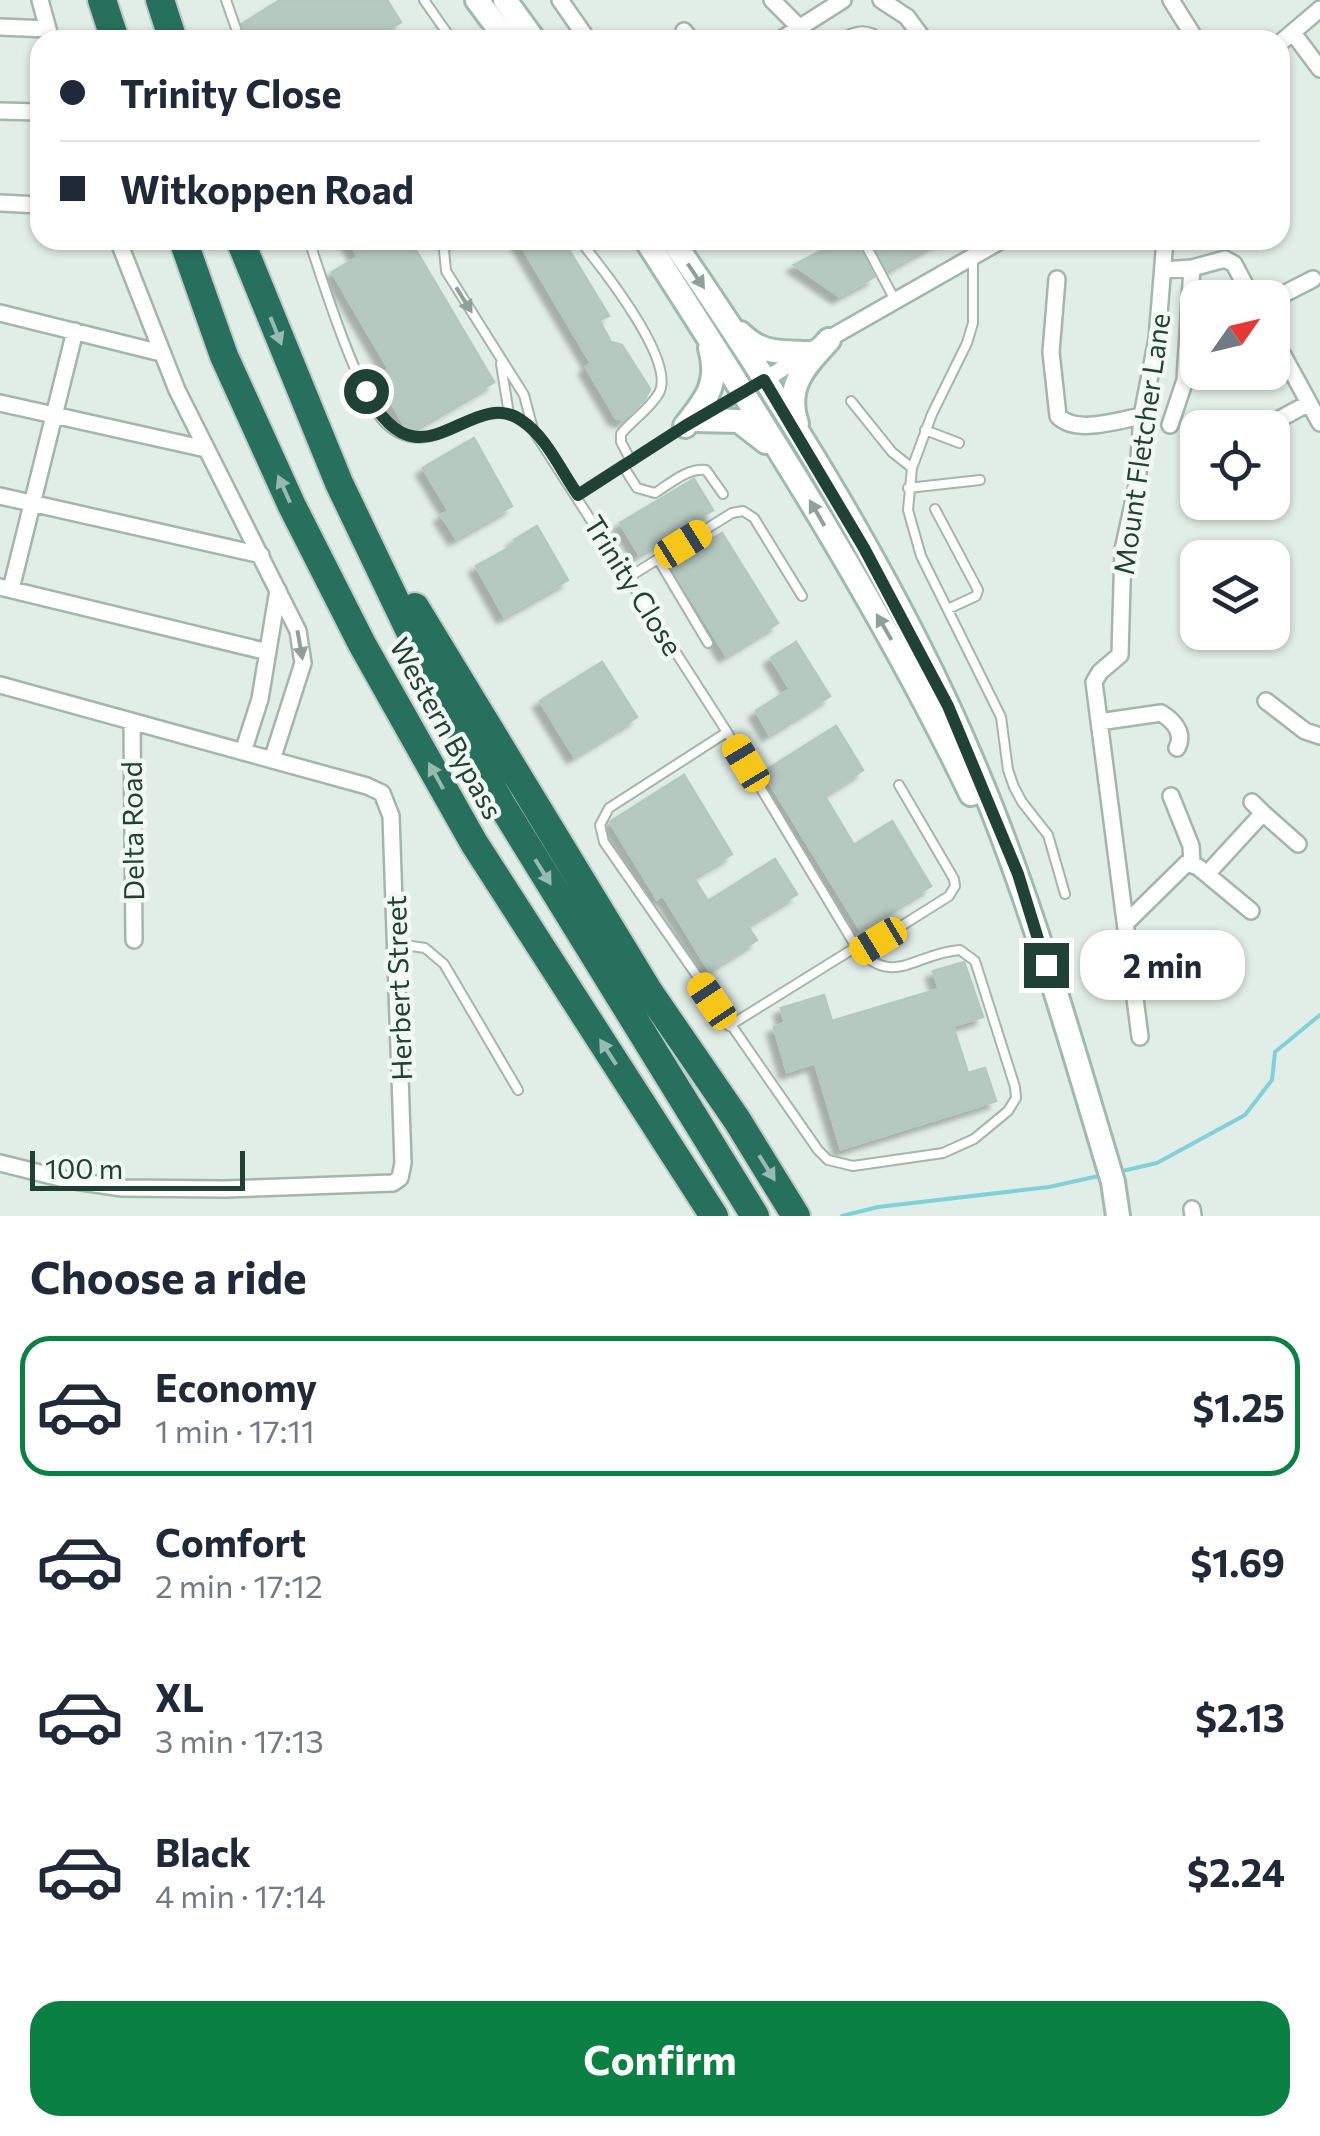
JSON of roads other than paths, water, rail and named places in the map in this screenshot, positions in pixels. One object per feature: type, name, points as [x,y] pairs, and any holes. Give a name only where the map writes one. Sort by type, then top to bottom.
[{"type":"highway","points":[[102,0],[112,30]]},
{"type":"highway","points":[[160,0],[170,30]]},
{"type":"highway","name":"Western Bypass","points":[[187,250],[224,356],[292,506],[362,644],[474,843],[630,1087],[699,1207]]},
{"type":"highway","name":"Western Bypass","points":[[244,250],[339,483],[439,692],[500,802],[755,1216]]},
{"type":"highway","points":[[356,516],[649,992],[737,1120],[796,1216]]},
{"type":"main road","points":[[478,0],[499,30]]},
{"type":"main road","points":[[505,0],[527,30]]},
{"type":"main road","points":[[653,250],[795,474],[930,712],[991,836],[1024,915],[1034,928]]},
{"type":"main road","points":[[679,250],[809,453],[953,716],[1018,874],[1116,1197],[1129,1216]]},
{"type":"main road","points":[[689,305],[711,352],[715,376],[710,395],[691,423]]},
{"type":"main road","points":[[721,311],[744,338],[763,350],[808,352]]},
{"type":"main road","points":[[809,453],[794,414],[792,394],[804,368],[828,340]]},
{"type":"main road","points":[[691,423],[732,420],[748,425],[795,474]]},
{"type":"street","points":[[40,0],[48,30]]},
{"type":"street","points":[[560,0],[581,30]]},
{"type":"street","points":[[772,0],[799,27]]},
{"type":"street","points":[[795,30],[842,0]]},
{"type":"street","points":[[881,0],[907,16],[917,30]]},
{"type":"street","points":[[1171,0],[1190,30]]},
{"type":"street","points":[[1290,35],[1320,10]]},
{"type":"street","points":[[0,27],[30,32]]},
{"type":"street","points":[[1290,42],[1320,69]]},
{"type":"street","points":[[0,111],[30,112]]},
{"type":"street","points":[[0,203],[30,205]]},
{"type":"street","points":[[122,250],[161,353],[298,631],[303,664],[272,760]]},
{"type":"street","points":[[744,394],[828,340],[984,250]]},
{"type":"street","name":"Mount Fletcher Lane","points":[[1099,722],[1094,682],[1100,672],[1118,659],[1121,649],[1123,550],[1138,486],[1142,416],[1157,339],[1165,250]]},
{"type":"street","points":[[1163,270],[1192,268],[1226,259],[1234,264],[1242,280]]},
{"type":"street","points":[[1170,424],[1185,380],[1192,268]]},
{"type":"street","points":[[1290,290],[1313,278]]},
{"type":"street","points":[[1057,279],[1051,352],[1058,416],[1067,423],[1084,425],[1142,416]]},
{"type":"street","points":[[0,313],[161,353]]},
{"type":"street","points":[[75,330],[6,588],[268,652]]},
{"type":"street","points":[[1290,368],[1320,423]]},
{"type":"street","points":[[1290,413],[1309,402]]},
{"type":"street","points":[[0,403],[206,449]]},
{"type":"street","points":[[0,496],[260,555]]},
{"type":"street","points":[[243,752],[260,699],[278,590]]},
{"type":"street","name":"Herbert Street","points":[[0,685],[382,793],[391,816],[404,1162],[400,1178],[393,1183],[225,1189],[122,1188],[0,1164]]},
{"type":"street","points":[[1266,700],[1305,731],[1320,736]]},
{"type":"street","points":[[1140,1036],[1099,722],[1161,712],[1180,732],[1182,739],[1177,748]]},
{"type":"street","name":"Delta Road","points":[[132,722],[134,940]]},
{"type":"street","points":[[1171,796],[1190,840],[1192,863],[1252,911]]},
{"type":"street","points":[[1207,874],[1258,808],[1298,844]]},
{"type":"street","points":[[1126,924],[1178,869],[1192,863]]},
{"type":"lane","points":[[226,0],[236,30]]},
{"type":"lane","points":[[424,0],[445,30]]},
{"type":"lane","points":[[312,250],[366,391],[384,422],[406,435],[422,437],[495,413],[509,414],[500,357]]},
{"type":"lane","points":[[444,250],[446,270],[524,395],[533,430]]},
{"type":"lane","points":[[587,250],[648,338],[661,375],[658,395],[621,434],[637,488],[656,493],[699,468],[706,470],[724,494]]},
{"type":"lane","points":[[647,250],[661,263]]},
{"type":"lane","points":[[868,250],[896,302]]},
{"type":"lane","points":[[974,256],[973,323],[912,468],[908,488],[913,533],[1002,717],[1008,770],[1022,802],[1048,835],[1065,894]]},
{"type":"lane","points":[[578,495],[744,394]]},
{"type":"lane","points":[[851,402],[892,452],[912,468]]},
{"type":"lane","name":"Trinity Close","points":[[509,414],[533,430],[578,495],[858,949]]},
{"type":"lane","points":[[926,430],[958,443]]},
{"type":"lane","points":[[908,488],[980,480]]},
{"type":"lane","points":[[935,509],[978,590],[976,596],[948,608]]},
{"type":"lane","points":[[629,578],[732,513],[744,511],[754,518],[802,596]]},
{"type":"lane","points":[[658,559],[708,643]]},
{"type":"lane","points":[[727,732],[617,801],[602,816],[604,842],[729,1026],[828,1160],[853,1166],[959,1148],[1008,1111],[1016,1098],[980,969],[969,954],[960,950],[888,968],[869,962],[858,949]]},
{"type":"lane","points":[[729,1026],[949,896],[955,886],[954,878],[899,785]]},
{"type":"lane","points":[[398,944],[425,948],[444,964],[518,1090]]},
{"type":"waterway","points":[[1118,1172],[1157,1163],[1245,1115],[1272,1080],[1275,1052],[1320,1015]]},
{"type":"waterway","points":[[842,1216],[878,1207],[1049,1187],[1103,1175]]}]
